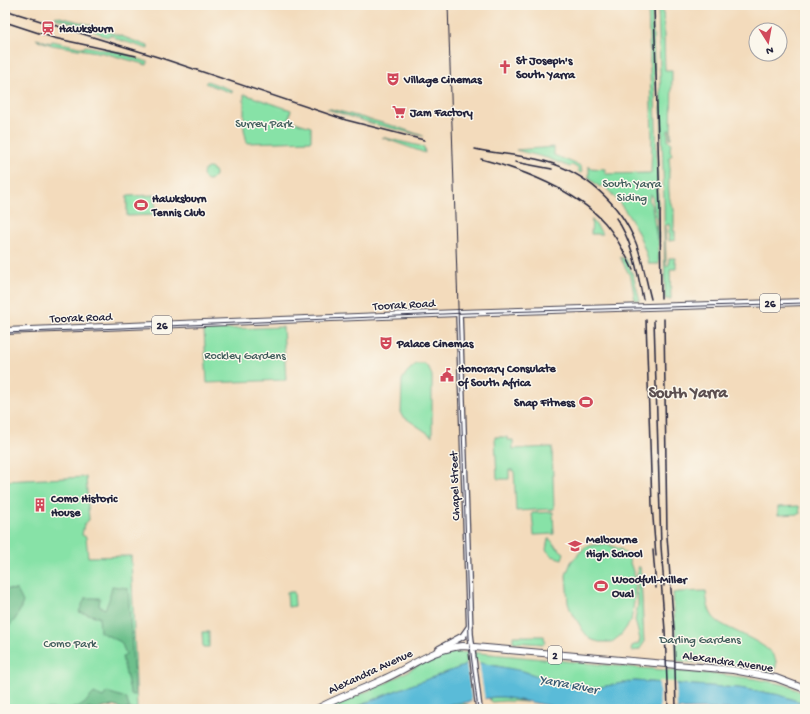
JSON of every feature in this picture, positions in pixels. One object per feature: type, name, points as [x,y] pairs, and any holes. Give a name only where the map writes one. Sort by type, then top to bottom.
[{"type":"main road","name":"Toorak Road","points":[[5,332],[459,313],[805,302]]},
{"type":"main road","name":"Chapel Street","points":[[459,313],[471,647],[479,709]]},
{"type":"main road","name":"Alexandra Avenue","points":[[316,709],[383,680],[462,637],[467,632],[470,625]]},
{"type":"main road","name":"Alexandra Avenue","points":[[432,653],[449,648],[471,647],[733,670],[776,678],[805,689]]},
{"type":"green space","name":"South Yarra Siding","points":[[648,5],[652,5],[657,166],[659,264],[649,264],[642,241],[632,221],[619,202],[603,185],[600,187],[591,180],[591,178],[589,178],[589,166],[590,168],[605,169],[605,174],[651,173],[652,138]],"holes":[[[650,195],[652,195],[655,216],[658,220],[656,226],[657,240],[652,207],[649,201]]]},
{"type":"green space","points":[[658,5],[663,5],[665,70],[672,70],[671,138],[670,139],[670,130],[668,130],[668,141],[671,142],[670,150],[672,155],[669,157],[669,196],[670,202],[674,209],[673,231],[675,231],[675,240],[669,241],[669,224],[665,226],[666,266],[669,265],[669,258],[675,258],[674,261],[676,262],[676,269],[670,269],[671,299],[665,299],[664,201]]},
{"type":"green space","points":[[56,16],[91,25],[148,46],[148,49],[117,39],[112,35],[109,35],[108,37],[101,35],[90,30],[90,28],[55,18]]},
{"type":"green space","points":[[36,39],[51,43],[52,41],[84,48],[85,46],[118,52],[148,62],[147,65],[104,53],[52,45]]},
{"type":"green space","points":[[207,81],[232,90],[232,93],[205,83]]},
{"type":"green space","name":"Surrey Park","points":[[244,94],[291,110],[289,120],[311,127],[311,141],[247,143],[244,129]]},
{"type":"green space","points":[[327,109],[397,127],[423,136],[374,124]]},
{"type":"green space","points":[[381,137],[424,147],[425,153]]},
{"type":"green space","points":[[554,147],[554,155],[581,166],[582,172],[580,173],[578,171],[579,169],[572,165],[570,167],[547,158],[516,150],[544,148]]},
{"type":"green space","points":[[207,168],[211,168],[215,174],[211,180],[207,180],[203,176],[203,172]]},
{"type":"green space","name":"Hawksburn Tennis Club","points":[[155,195],[156,215],[127,216],[127,196]]},
{"type":"green space","points":[[592,220],[603,234],[591,234]]},
{"type":"green space","points":[[620,257],[626,259],[633,275],[640,300],[635,300],[631,278]]},
{"type":"green space","name":"Rockley Gardens","points":[[283,327],[286,380],[207,383],[204,330]]},
{"type":"green space","points":[[416,364],[425,364],[430,370],[432,376],[432,436],[401,415],[402,380],[407,372]]},
{"type":"green space","points":[[495,437],[507,437],[507,440],[513,440],[513,449],[552,447],[554,509],[516,511],[514,470],[509,470],[509,479],[497,478]]},
{"type":"green space","name":"Como Park","points":[[86,477],[89,520],[84,524],[82,535],[86,537],[88,557],[131,556],[137,709],[123,709],[113,706],[98,709],[5,709],[5,481]]},
{"type":"green space","points":[[799,506],[800,514],[778,515],[778,507]]},
{"type":"green space","points":[[553,512],[554,534],[534,535],[532,513]]},
{"type":"green space","points":[[548,539],[550,539],[556,547],[564,553],[562,559],[552,556],[546,550]]},
{"type":"green space","name":"Woodfull-Miller Oval","points":[[607,544],[622,550],[628,557],[635,577],[635,596],[631,621],[621,635],[612,642],[599,642],[590,639],[570,609],[568,603],[566,575],[571,562],[585,547]]},
{"type":"green space","points":[[638,567],[640,567],[641,576],[644,643],[639,650],[631,651],[632,646],[639,643],[640,639],[635,620],[638,604]]},
{"type":"green space","points":[[112,586],[128,588],[135,695],[131,695],[122,657],[126,654],[121,642],[100,632],[99,617],[79,612],[85,598],[100,598],[99,606],[105,609],[109,600]]},
{"type":"green space","points":[[5,589],[17,590],[23,602],[12,623],[5,628]]},
{"type":"green space","name":"Darling Gardens","points":[[706,591],[707,603],[713,617],[716,620],[766,648],[774,656],[776,664],[773,673],[732,665],[677,661],[673,593]]},
{"type":"green space","points":[[287,592],[294,592],[295,606],[288,607]]},
{"type":"green space","points":[[202,632],[209,632],[209,647],[203,647]]},
{"type":"green space","points":[[513,636],[544,636],[545,641],[544,644],[513,642]]},
{"type":"green space","points":[[456,652],[725,675],[756,679],[786,685],[805,694],[805,704],[780,695],[738,688],[634,681],[590,689],[540,677],[523,671],[475,662],[392,692],[352,709],[327,709],[388,682],[430,659]]},
{"type":"green space","points":[[107,692],[126,698],[130,709],[123,709],[113,706],[98,709],[71,709],[84,704],[94,693],[103,697]]},
{"type":"green space","points":[[503,697],[527,702],[491,702],[489,698]]},
{"type":"green space","points":[[460,703],[468,705],[435,709],[451,704]]},
{"type":"water","points":[[475,662],[523,671],[540,677],[590,689],[634,681],[739,688],[780,695],[805,704],[805,709],[568,709],[503,697],[494,697],[451,704],[435,709],[352,709],[392,692],[464,666],[465,663]]},
{"type":"pier","points":[[466,661],[479,661],[485,701],[472,704]]},
{"type":"pier","points":[[659,681],[676,682],[677,709],[660,709]]},
{"type":"tram line","points":[[448,5],[469,638],[478,709]]},
{"type":"tram line","points":[[5,333],[466,313],[805,303]]},
{"type":"railway","points":[[654,5],[661,298]]},
{"type":"railway","points":[[5,10],[161,58],[346,120],[424,140]]},
{"type":"railway","points":[[5,22],[54,38],[136,56]]},
{"type":"railway","points":[[475,149],[535,159],[559,166],[587,181],[599,191],[611,202],[629,228],[641,257],[651,299]]},
{"type":"railway","points":[[481,159],[531,175],[564,191],[593,211],[609,228],[633,270]]},
{"type":"railway","points":[[515,162],[552,169]]},
{"type":"railway","points":[[616,218],[627,237],[636,267],[643,299]]},
{"type":"railway","points":[[664,319],[667,536],[674,630],[676,709]]},
{"type":"railway","points":[[646,320],[652,505],[656,556]]},
{"type":"railway","points":[[654,320],[661,546],[664,586]]},
{"type":"railway","points":[[653,550],[656,588]]},
{"type":"railway","points":[[661,580],[665,630],[668,709]]},
{"type":"place","name":"Hawksburn","points":[[48,28]]},
{"type":"place","name":"St Joseph's South Yarra","points":[[505,67]]},
{"type":"place","name":"Village Cinemas","points":[[393,79]]},
{"type":"place","name":"Jam Factory","points":[[399,112]]},
{"type":"place","name":"Hawksburn Tennis Club","points":[[141,205]]},
{"type":"place","name":"Palace Cinemas","points":[[386,343]]},
{"type":"place","name":"Honorary Consulate of South Africa","points":[[447,375]]},
{"type":"place","name":"Snap Fitness","points":[[586,402]]},
{"type":"place","name":"Como Historic House","points":[[40,505]]},
{"type":"place","name":"Melbourne High School","points":[[575,546]]},
{"type":"place","name":"Woodfull-Miller Oval","points":[[601,586]]},
{"type":"district","name":"South Yarra","points":[[688,391]]},
{"type":"water label","name":"Yarra River","points":[[569,683]]}]
